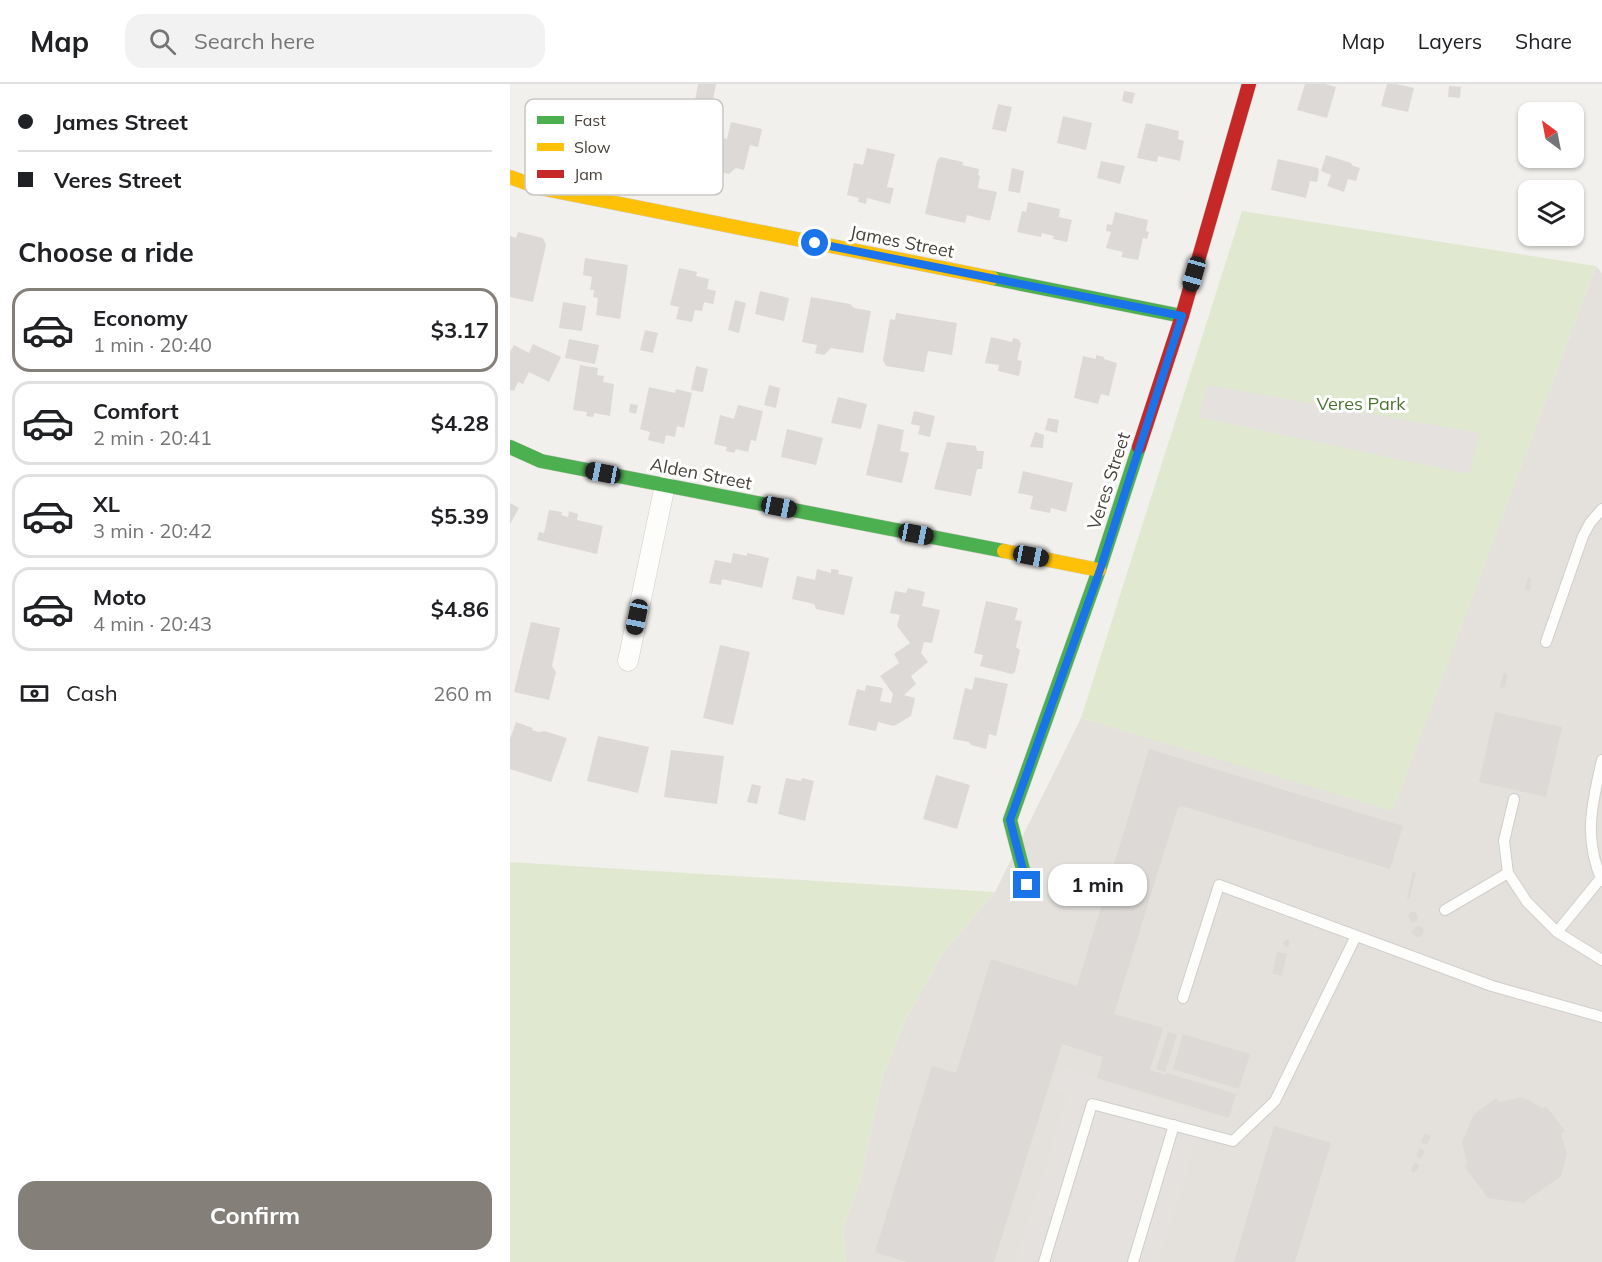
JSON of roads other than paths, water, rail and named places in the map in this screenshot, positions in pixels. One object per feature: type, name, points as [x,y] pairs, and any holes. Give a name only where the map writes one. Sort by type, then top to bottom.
[{"type":"street","name":"Veres Street","points":[[1027,885],[1010,820],[1100,570],[1182,316],[1249,84]]},
{"type":"street","name":"James Street","points":[[510,177],[525,182]]},
{"type":"street","name":"James Street","points":[[575,195],[1182,316]]},
{"type":"street","name":"Alden Street","points":[[510,447],[541,461],[1100,570]]},
{"type":"street","points":[[628,661],[665,485]]},
{"type":"lane","points":[[1546,642],[1583,536],[1602,509]]},
{"type":"lane","points":[[1557,932],[1601,879],[1593,855],[1590,830],[1591,805],[1602,760]]},
{"type":"lane","points":[[1514,799],[1504,841],[1508,873],[1527,902],[1557,932],[1602,960]]},
{"type":"lane","points":[[1445,910],[1508,873]]},
{"type":"lane","points":[[1183,998],[1219,885],[1492,986],[1602,1017]]},
{"type":"lane","points":[[1044,1262],[1092,1104],[1233,1141],[1275,1101],[1356,936]]},
{"type":"lane","points":[[1133,1262],[1174,1125]]},
{"type":"park label","name":"Veres Park","points":[[1361,404]]}]
